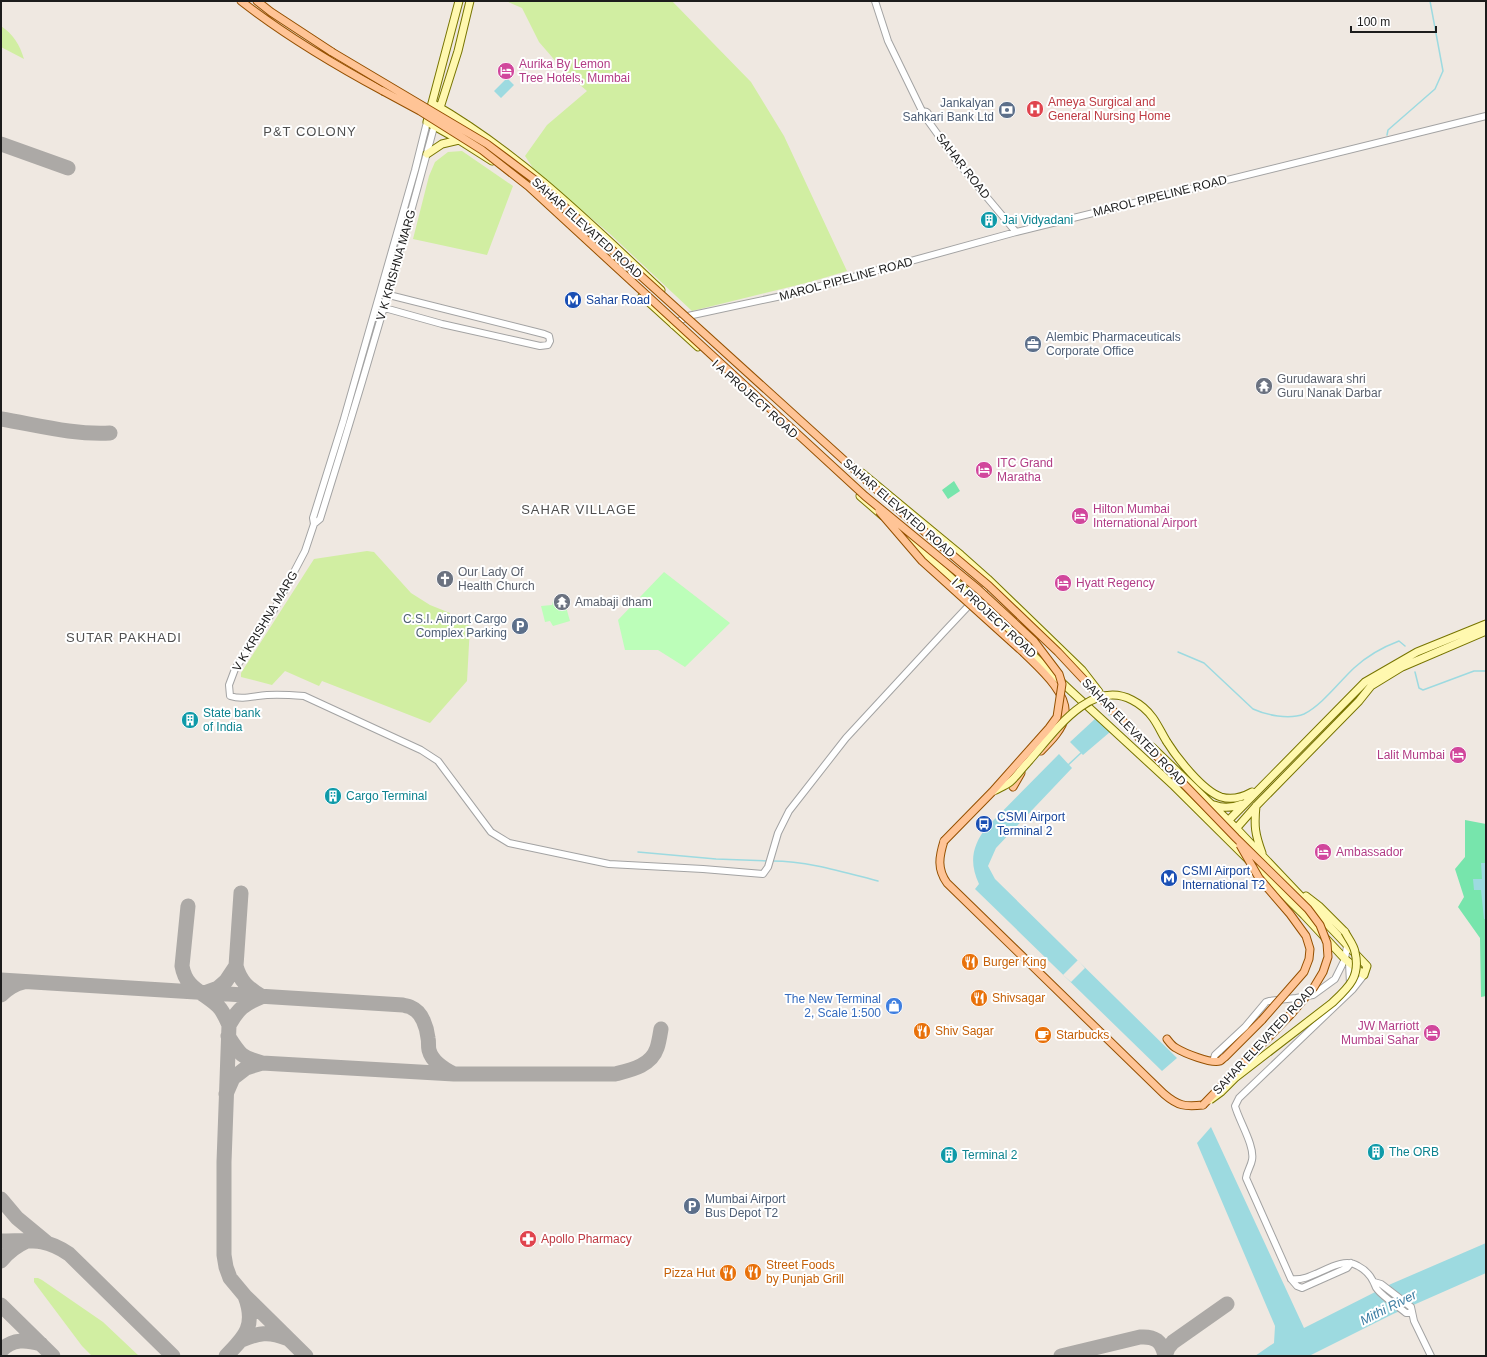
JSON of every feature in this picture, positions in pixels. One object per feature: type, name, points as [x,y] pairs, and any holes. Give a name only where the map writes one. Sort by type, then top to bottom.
[{"type":"main road","name":"SAHAR ELEVATED ROAD","points":[[241,1],[264,19],[328,61],[420,111],[482,150],[528,186],[865,496],[978,589],[1034,641],[1059,674],[1062,684],[1057,717],[992,792],[944,840],[939,861],[940,869],[947,884],[1164,1094],[1175,1103],[1188,1106],[1203,1105],[1292,1013],[1314,987],[1323,972],[1328,957],[1326,943],[1320,925],[1308,909],[1236,838],[1058,652],[989,586],[899,510],[535,180],[487,144],[334,54],[257,1]]},
{"type":"main road","name":"V K KRISHNA MARG","points":[[426,122],[459,1]]},
{"type":"main road","name":"V K KRISHNA MARG","points":[[434,127],[458,51],[470,1]]},
{"type":"main road","points":[[444,96],[448,109],[456,118]]},
{"type":"main road","points":[[432,104],[456,118],[522,164],[552,189],[813,433],[915,516],[992,582],[1082,670],[1115,711],[1228,820],[1263,856],[1367,966],[1364,975]]},
{"type":"main road","name":"I A PROJECT ROAD","points":[[426,122],[459,140],[493,162],[526,188],[673,325],[974,599],[1174,786],[1304,915],[1347,961],[1364,975]]},
{"type":"main road","points":[[427,154],[442,144],[459,140]]},
{"type":"main road","points":[[865,496],[922,561],[1024,653],[1050,679],[1058,690],[1065,706],[1065,716],[1059,731],[1023,770],[1013,787]]},
{"type":"main road","points":[[1219,830],[1365,682],[1417,652],[1486,624]]},
{"type":"main road","points":[[1227,838],[1256,806],[1359,701],[1371,686],[1419,659],[1486,632]]},
{"type":"main road","points":[[992,792],[1010,782],[1074,711],[1091,700],[1110,694],[1126,697],[1137,703],[1153,718],[1175,754],[1195,777],[1214,794],[1223,798],[1242,797],[1260,787]]},
{"type":"main road","points":[[1212,805],[1222,808],[1230,808],[1244,803]]},
{"type":"main road","points":[[1256,806],[1254,824],[1256,836],[1263,856]]},
{"type":"main road","points":[[1167,1039],[1171,1045],[1177,1049],[1204,1059],[1219,1061],[1225,1057],[1262,1020],[1304,972],[1309,960],[1310,949],[1306,936],[1290,914],[1259,878],[1236,838]]},
{"type":"main road","points":[[1203,1105],[1221,1092],[1235,1078],[1332,1003],[1345,991],[1355,978],[1355,951],[1345,932],[1319,906],[1291,886]]},
{"type":"street","name":"SAHAR ROAD","points":[[875,1],[888,41],[924,115],[959,164],[1016,232]]},
{"type":"street","name":"MAROL PIPELINE ROAD","points":[[673,325],[688,316],[791,294],[1016,232],[1486,116]]},
{"type":"street","name":"V K KRISHNA MARG","points":[[426,122],[415,170],[344,418],[313,518],[314,524],[305,551],[297,570],[274,610],[235,668],[229,684],[230,696],[239,699],[266,695],[289,694],[304,696],[421,750],[438,761],[491,832],[509,843],[609,864],[763,874],[768,867],[778,833],[789,811],[846,738],[974,599]]},
{"type":"street","name":"V K KRISHNA MARG","points":[[314,524],[320,520],[351,420],[388,295],[434,127]]},
{"type":"street","points":[[375,306],[442,324],[540,346],[548,345],[550,341],[549,336],[544,334],[379,293]]},
{"type":"street","points":[[344,418],[351,420]]},
{"type":"street","points":[[974,599],[992,582]]},
{"type":"street","points":[[1347,946],[1347,961],[1351,992]]},
{"type":"street","points":[[1213,1061],[1215,1055],[1245,1026],[1266,1002],[1313,995],[1336,979],[1347,961]]},
{"type":"street","points":[[1364,975],[1351,992],[1239,1098],[1235,1106],[1237,1116],[1252,1148],[1252,1160],[1247,1170],[1246,1178],[1291,1279],[1297,1286],[1302,1288],[1347,1268],[1351,1264],[1362,1268],[1374,1282],[1410,1311],[1430,1356]]},
{"type":"green space","points":[[506,1],[672,1],[751,82],[784,136],[847,271],[810,282],[692,311],[609,233],[535,171],[525,156],[547,125],[587,91],[565,72],[539,42],[522,8]]},
{"type":"green space","points":[[1,26],[16,40],[24,59],[1,47]]},
{"type":"green space","points":[[462,151],[513,186],[487,255],[413,239],[429,176],[435,162],[448,152]]},
{"type":"green space","points":[[954,481],[960,491],[948,499],[942,490]]},
{"type":"green space","points":[[367,551],[374,552],[411,593],[430,605],[450,613],[450,617],[470,626],[467,681],[430,723],[322,681],[319,686],[285,671],[272,685],[241,677],[241,673],[314,559]]},
{"type":"green space","points":[[664,572],[730,623],[685,667],[658,650],[625,650],[618,620]]},
{"type":"green space","points":[[557,598],[559,608],[566,607],[570,621],[553,626],[550,621],[545,622],[541,606],[552,605],[553,601]]},
{"type":"green space","points":[[1465,820],[1486,824],[1486,996],[1481,997],[1480,938],[1458,907],[1464,897],[1455,869],[1465,857]]},
{"type":"green space","points":[[34,1278],[42,1280],[103,1322],[139,1356],[92,1356],[82,1346],[34,1282]]},
{"type":"water","points":[[507,78],[514,85],[501,98],[494,91]]},
{"type":"water","points":[[1096,718],[1110,732],[1083,755],[1070,742]]},
{"type":"water","points":[[1059,754],[1072,768],[996,848],[988,866],[995,879],[1177,1058],[1162,1071],[975,889],[979,884],[973,862],[975,848],[981,835],[986,828]]},
{"type":"water","points":[[1481,863],[1486,863],[1486,919],[1484,919],[1481,890],[1474,890],[1473,879],[1482,879]]},
{"type":"water","name":"Mithi River","points":[[1211,1127],[1304,1328],[1391,1284],[1486,1243],[1486,1273],[1393,1314],[1309,1356],[1255,1356],[1274,1343],[1275,1326],[1197,1143]]},
{"type":"pier","points":[[1078,960],[1085,968],[1071,982],[1063,975]]},
{"type":"waterway","points":[[1387,135],[1388,130],[1435,89],[1443,71],[1430,1]]},
{"type":"waterway","points":[[1178,652],[1204,663],[1253,709],[1271,715],[1292,717],[1304,714],[1311,710],[1354,668],[1375,652],[1399,641],[1405,646]]},
{"type":"waterway","points":[[1415,672],[1419,688],[1423,690],[1474,671],[1486,671]]},
{"type":"waterway","points":[[1109,715],[1110,711]]},
{"type":"waterway","points":[[1067,766],[1082,752]]},
{"type":"waterway","points":[[638,852],[716,859],[768,861]]},
{"type":"waterway","points":[[772,861],[785,861],[812,865],[878,881]]},
{"type":"taxiway","points":[[1,144],[68,168]]},
{"type":"taxiway","points":[[1,419],[69,431],[110,433]]},
{"type":"taxiway","points":[[207,992],[218,988],[226,981],[236,966],[241,893]]},
{"type":"taxiway","points":[[188,906],[182,966],[184,974],[191,985],[220,1008],[229,1025]]},
{"type":"taxiway","points":[[236,966],[245,984],[261,996]]},
{"type":"taxiway","points":[[1,980],[403,1005],[410,1007],[419,1013],[426,1030],[429,1048],[433,1058],[439,1065],[454,1074]]},
{"type":"taxiway","points":[[1,995],[14,985],[24,982]]},
{"type":"taxiway","points":[[261,997],[242,1008],[235,1015],[229,1025],[224,1162],[224,1255],[230,1278],[245,1296],[306,1356]]},
{"type":"taxiway","points":[[226,1094],[233,1078],[246,1068],[262,1063],[454,1074],[615,1074],[640,1066],[650,1059],[657,1048],[661,1029]]},
{"type":"taxiway","points":[[228,1036],[238,1051],[245,1057],[262,1063]]},
{"type":"taxiway","points":[[1,1199],[17,1218],[46,1242]]},
{"type":"taxiway","points":[[1,1241],[44,1242],[69,1254],[173,1356]]},
{"type":"taxiway","points":[[1,1261],[12,1250],[27,1241]]},
{"type":"taxiway","points":[[226,1356],[244,1336],[247,1329],[249,1315],[245,1296]]},
{"type":"taxiway","points":[[1165,1356],[1168,1348],[1173,1342],[1227,1304]]},
{"type":"taxiway","points":[[1,1305],[53,1356]]},
{"type":"taxiway","points":[[242,1340],[264,1334],[274,1334],[286,1338]]},
{"type":"taxiway","points":[[1061,1356],[1140,1337],[1150,1337],[1157,1340],[1160,1343],[1165,1356]]},
{"type":"taxiway","points":[[1,1351],[10,1344],[20,1341],[41,1344]]},
{"type":"place","name":"Aurika By Lemon Tree Hotels, Mumbai","points":[[506,71]]},
{"type":"place","name":"Ameya Surgical and General Nursing Home","points":[[1035,109]]},
{"type":"place","name":"Jankalyan Sahkari Bank Ltd","points":[[1007,110]]},
{"type":"place","name":"Jai Vidyadani","points":[[989,220]]},
{"type":"place","name":"Sahar Road","points":[[573,300]]},
{"type":"place","name":"Alembic Pharmaceuticals Corporate Office","points":[[1033,344]]},
{"type":"place","name":"Gurudawara shri Guru Nanak Darbar","points":[[1264,386]]},
{"type":"place","name":"ITC Grand Maratha","points":[[984,470]]},
{"type":"place","name":"Hilton Mumbai International Airport","points":[[1080,516]]},
{"type":"place","name":"Our Lady Of Health Church","points":[[445,579]]},
{"type":"place","name":"Hyatt Regency","points":[[1063,583]]},
{"type":"place","name":"Amabaji dham","points":[[562,602]]},
{"type":"place","name":"C.S.I. Airport Cargo Complex Parking","points":[[520,626]]},
{"type":"place","name":"State bank of India","points":[[190,720]]},
{"type":"place","name":"Lalit Mumbai","points":[[1458,755]]},
{"type":"place","name":"Cargo Terminal","points":[[333,796]]},
{"type":"place","name":"CSMI Airport Terminal 2","points":[[984,824]]},
{"type":"place","name":"Ambassador","points":[[1323,852]]},
{"type":"place","name":"CSMI Airport International T2","points":[[1169,878]]},
{"type":"place","name":"Burger King","points":[[970,962]]},
{"type":"place","name":"Shivsagar","points":[[979,998]]},
{"type":"place","name":"The New Terminal 2, Scale 1:500","points":[[894,1006]]},
{"type":"place","name":"Shiv Sagar","points":[[922,1031]]},
{"type":"place","name":"JW Marriott Mumbai Sahar","points":[[1432,1033]]},
{"type":"place","name":"Starbucks","points":[[1043,1035]]},
{"type":"place","name":"The ORB","points":[[1376,1152]]},
{"type":"place","name":"Terminal 2","points":[[949,1155]]},
{"type":"place","name":"Mumbai Airport Bus Depot T2","points":[[692,1206]]},
{"type":"place","name":"Apollo Pharmacy","points":[[528,1239]]},
{"type":"place","name":"Street Foods by Punjab Grill","points":[[753,1272]]},
{"type":"place","name":"Pizza Hut","points":[[728,1273]]},
{"type":"district","name":"P&T COLONY","points":[[310,131]]},
{"type":"district","name":"SAHAR VILLAGE","points":[[579,509]]},
{"type":"district","name":"SUTAR PAKHADI","points":[[124,637]]}]
